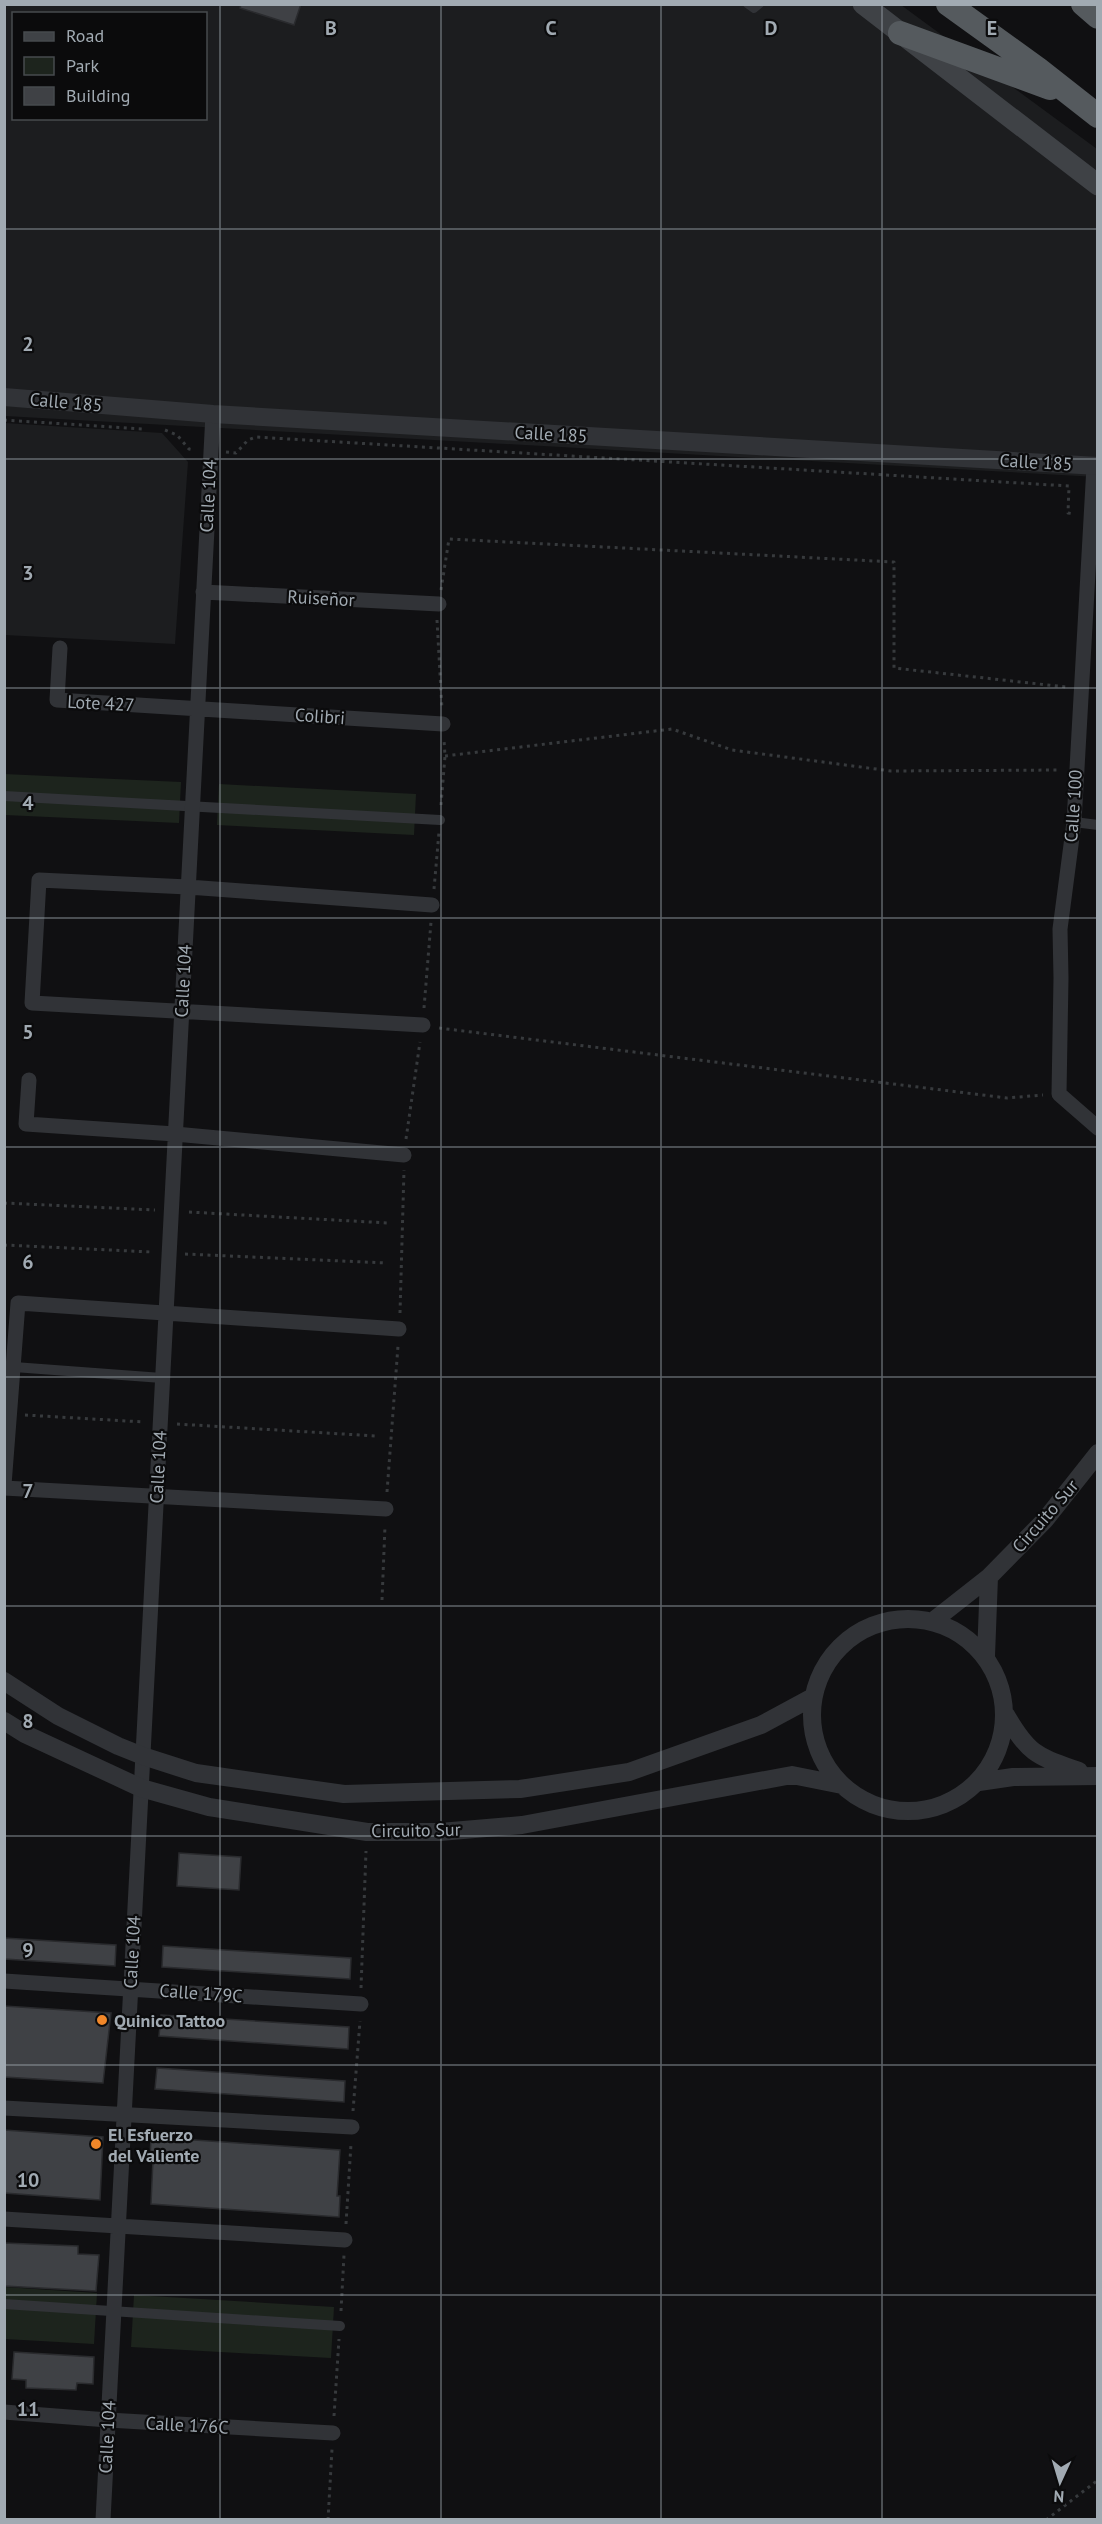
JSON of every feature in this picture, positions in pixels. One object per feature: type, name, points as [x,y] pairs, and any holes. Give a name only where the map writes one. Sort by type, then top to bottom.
[{"type":"highway","points":[[948,4],[1098,116]]},
{"type":"highway","points":[[1083,4],[1098,17]]},
{"type":"highway","points":[[900,33],[1073,96]]},
{"type":"main road","points":[[863,4],[1098,185]]},
{"type":"street","name":"Calle 185","points":[[4,397],[213,414],[1096,466]]},
{"type":"street","name":"Calle 104","points":[[103,2520],[213,414]]},
{"type":"street","name":"Calle 100","points":[[1059,1094],[1060,929],[1074,822],[1080,688],[1096,466]]},
{"type":"street","name":"Ruiseñor","points":[[204,592],[439,604]]},
{"type":"street","name":"Lote 427","points":[[60,648],[57,700],[197,708]]},
{"type":"street","name":"Colibri","points":[[197,708],[442,724]]},
{"type":"street","points":[[4,796],[440,820]]},
{"type":"street","points":[[1074,822],[1098,825]]},
{"type":"street","points":[[423,1026],[182,1010],[32,1003],[39,880],[188,887],[432,905]]},
{"type":"street","points":[[29,1080],[27,1124],[175,1134],[404,1155]]},
{"type":"street","points":[[1059,1094],[1098,1128]]},
{"type":"street","points":[[386,1509],[4,1486],[18,1303],[399,1329]]},
{"type":"street","points":[[14,1367],[162,1378]]},
{"type":"street","name":"Circuito Sur","points":[[933,1621],[989,1577],[1045,1520],[1098,1453]]},
{"type":"street","points":[[986,1656],[989,1577]]},
{"type":"street","points":[[1006,1715],[1002,1740],[996,1755],[978,1782],[954,1800],[926,1810],[896,1810],[867,1802],[842,1785],[822,1760],[812,1730],[813,1697],[823,1668],[843,1642],[870,1626],[902,1618],[933,1621],[962,1634],[986,1656],[1000,1684],[1006,1715],[1020,1739],[1039,1757],[1093,1776]]},
{"type":"street","points":[[4,1681],[58,1716],[143,1756],[196,1773],[344,1794],[520,1789],[629,1772],[761,1725],[813,1697]]},
{"type":"street","name":"Circuito Sur","points":[[4,1720],[26,1734],[141,1788],[209,1808],[367,1832],[440,1832],[522,1825],[792,1775],[842,1785]]},
{"type":"street","points":[[978,1782],[1013,1777],[1093,1776]]},
{"type":"street","name":"Calle 179C","points":[[4,1981],[361,2004]]},
{"type":"street","points":[[4,2108],[352,2127]]},
{"type":"street","points":[[4,2219],[118,2224],[345,2240]]},
{"type":"street","points":[[4,2304],[340,2326]]},
{"type":"street","name":"Calle 176C","points":[[4,2412],[333,2433]]},
{"type":"lane","points":[[747,4],[754,9],[760,4]]},
{"type":"path","points":[[4,420],[165,430],[177,435],[189,449]]},
{"type":"path","points":[[236,453],[248,440],[256,437],[1068,486],[1068,513]]},
{"type":"path","points":[[382,1600],[399,1329],[404,1155],[423,1026],[445,756],[436,623],[449,539],[894,562],[894,668],[1080,688]]},
{"type":"path","points":[[445,756],[672,729],[732,750],[891,771],[1076,770]]},
{"type":"path","points":[[423,1026],[1007,1098],[1059,1094]]},
{"type":"path","points":[[4,1203],[388,1223]]},
{"type":"path","points":[[4,1245],[387,1263]]},
{"type":"path","points":[[11,1414],[376,1436]]},
{"type":"path","points":[[328,2520],[361,2004],[367,1832]]},
{"type":"path","points":[[1046,2520],[1098,2480]]},
{"type":"shaded area","points":[[4,5],[901,5],[1097,149],[1097,477],[5,416]]},
{"type":"shaded area","points":[[5,423],[162,433],[188,462],[175,644],[5,635]]},
{"type":"green space","points":[[4,774],[181,782],[179,823],[5,815]]},
{"type":"green space","points":[[219,784],[416,794],[414,835],[217,825]]},
{"type":"green space","points":[[4,2287],[97,2293],[94,2344],[5,2339]]},
{"type":"green space","points":[[134,2295],[334,2307],[331,2358],[131,2347]]},
{"type":"building","points":[[241,4],[301,4],[294,25],[240,8]]},
{"type":"building","points":[[179,1853],[241,1857],[239,1890],[177,1886]]},
{"type":"building","points":[[4,1938],[116,1945],[115,1966],[4,1959]]},
{"type":"building","points":[[163,1946],[351,1958],[350,1979],[162,1967]]},
{"type":"building","points":[[4,2006],[111,2013],[103,2083],[4,2077]]},
{"type":"building","points":[[161,2015],[349,2027],[348,2049],[159,2036]]},
{"type":"building","points":[[157,2068],[345,2081],[344,2102],[155,2089]]},
{"type":"building","points":[[4,2130],[103,2137],[100,2200],[4,2193]]},
{"type":"building","points":[[151,2137],[340,2150],[337,2196],[340,2196],[339,2217],[151,2204],[153,2159],[150,2159]]},
{"type":"building","points":[[4,2243],[78,2246],[78,2254],[99,2255],[96,2291],[4,2286]]},
{"type":"building","points":[[14,2352],[94,2357],[93,2384],[77,2383],[76,2390],[26,2388],[26,2380],[12,2379]]},
{"type":"place","name":"Quinico Tattoo","points":[[102,2020]]},
{"type":"place","name":"El Esfuerzo del Valiente","points":[[96,2144]]}]
